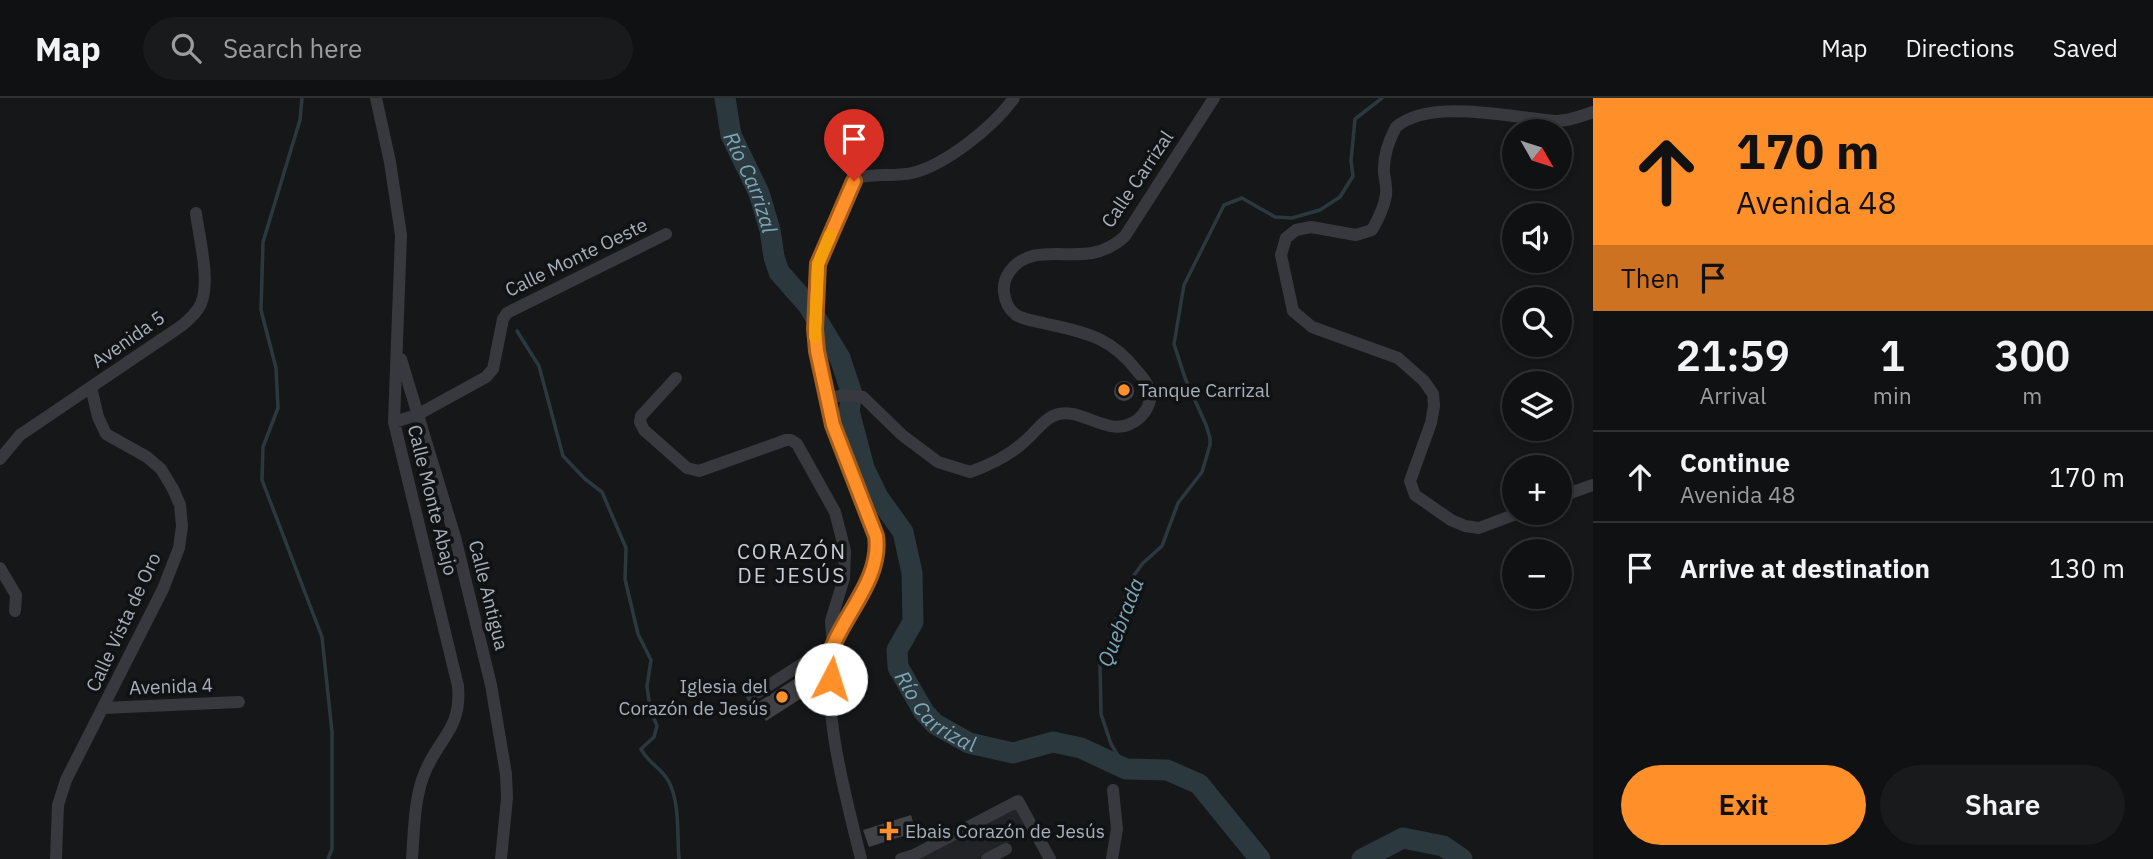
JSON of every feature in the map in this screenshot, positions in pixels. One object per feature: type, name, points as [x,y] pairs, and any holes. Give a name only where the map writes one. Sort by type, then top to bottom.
[{"type":"street","name":"Calle Monte Abajo","points":[[376,98],[390,162],[401,235],[394,422],[460,701],[458,716],[437,747],[423,778],[416,810],[412,859]]},
{"type":"street","points":[[752,696],[813,657],[832,650],[871,574],[878,546],[833,425],[815,329],[818,264],[854,181],[860,177],[913,173],[932,164],[957,151],[983,130],[1014,98]]},
{"type":"street","name":"Calle Carrizal","points":[[827,399],[852,394],[863,397],[902,435],[938,462],[970,472],[1009,455],[1053,416],[1064,413],[1119,427],[1130,425],[1141,417],[1151,394],[1145,380],[1133,365],[1097,336],[1016,315],[1010,311],[1003,285],[1007,274],[1025,258],[1092,253],[1118,243],[1214,98]]},
{"type":"street","points":[[1502,519],[1479,528],[1465,526],[1451,520],[1415,495],[1410,481],[1431,423],[1433,394],[1424,381],[1398,358],[1312,327],[1293,311],[1281,255],[1286,238],[1296,230],[1311,227],[1356,235],[1372,230],[1382,212],[1386,193],[1384,170],[1387,145],[1398,124],[1415,107],[1429,101],[1470,102],[1558,121],[1593,112]]},
{"type":"street","name":"Avenida 5","points":[[0,459],[20,435],[188,321],[200,307],[205,293],[206,276],[195,213]]},
{"type":"street","name":"Calle Monte Oeste","points":[[394,422],[417,415],[486,377],[493,369],[503,319],[507,313],[666,234]]},
{"type":"street","name":"Calle Antigua","points":[[398,347],[455,537],[491,685],[507,786],[501,859]]},
{"type":"street","points":[[677,378],[641,416],[640,422],[644,430],[687,468],[699,471],[791,440],[797,444],[835,512],[845,551],[844,578],[831,621],[830,705],[846,799],[861,859]]},
{"type":"street","name":"Calle Vista de Oro","points":[[56,859],[58,805],[66,780],[163,589],[179,548],[182,526],[180,505],[161,469],[147,457],[106,434],[98,416],[91,387]]},
{"type":"street","points":[[1572,492],[1593,485]]},
{"type":"street","points":[[0,568],[16,595],[15,611]]},
{"type":"street","name":"Avenida 4","points":[[103,708],[239,702]]},
{"type":"street","points":[[1112,859],[1117,829],[1113,790]]},
{"type":"street","points":[[901,859],[914,855],[1018,801],[1050,859]]},
{"type":"street","points":[[987,859],[1006,849]]},
{"type":"shaded area","points":[[1016,806],[1030,831],[978,859],[912,859]]},
{"type":"building","name":"Tanque Carrizal","points":[[1124,381],[1131,384],[1134,391],[1131,398],[1124,401],[1117,398],[1114,391],[1117,384]]},
{"type":"building","points":[[801,675],[810,688],[806,691],[808,694],[766,721],[757,703]]},
{"type":"building","points":[[911,815],[916,832],[869,847],[863,830]]},
{"type":"waterway","points":[[302,98],[300,120],[263,242],[261,310],[276,368],[278,408],[263,447],[262,480],[322,637],[332,732],[332,849],[328,859]]},
{"type":"waterway","name":"Río Carrizal","points":[[725,98],[731,135],[759,193],[779,272],[808,305],[840,358],[852,394],[849,411],[864,468],[878,497],[903,532],[912,573],[913,622],[897,650],[898,667],[924,712],[935,724],[969,743],[1013,753],[1053,742],[1081,748],[1126,769],[1167,770],[1199,784],[1260,859]]},
{"type":"waterway","name":"Quebrada","points":[[1126,769],[1111,744],[1101,714],[1100,663],[1132,578],[1143,563],[1162,546],[1178,503],[1202,472],[1210,445],[1206,425],[1185,378],[1174,344],[1184,285],[1224,205],[1242,198],[1275,217],[1292,218],[1320,210],[1340,197],[1353,176],[1351,161],[1355,119],[1382,98]]},
{"type":"waterway","points":[[517,331],[539,366],[563,456],[602,492],[626,548],[625,579],[638,634],[651,660],[647,686],[650,709],[657,726],[654,737],[641,749],[663,773],[673,790],[679,859]]},
{"type":"waterway","name":"Río Carrizal","points":[[1362,859],[1403,838],[1443,846],[1462,859]]},
{"type":"slow traffic","points":[[815,337],[818,264],[830,235]]},
{"type":"place","name":"Tanque Carrizal","points":[[1124,390]]},
{"type":"place","name":"Iglesia del Corazón de Jesús","points":[[782,697]]},
{"type":"place","name":"Ebais Corazón de Jesús","points":[[889,831]]},
{"type":"district","name":"CORAZÓN DE JESÚS","points":[[792,563]]},
{"type":"route","points":[[831,679],[833,647],[871,574],[878,546],[833,425],[815,329],[818,264],[854,181]]}]
